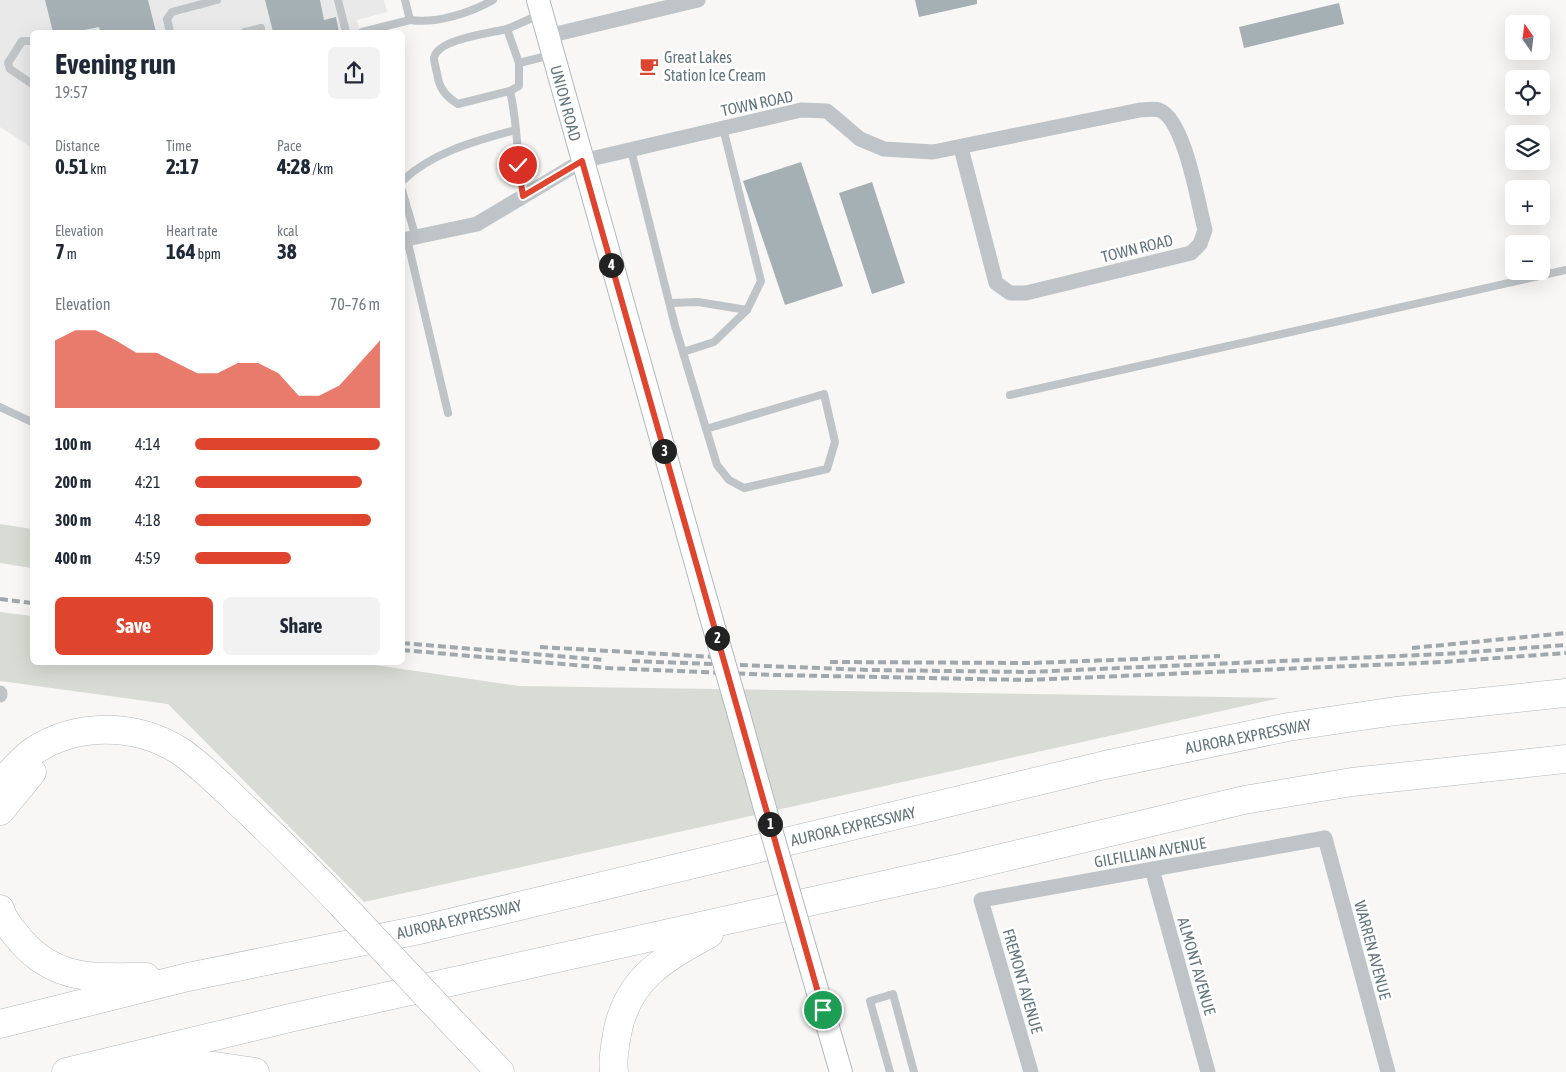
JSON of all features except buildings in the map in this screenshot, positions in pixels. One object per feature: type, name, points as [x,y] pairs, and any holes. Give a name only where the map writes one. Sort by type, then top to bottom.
[{"type":"highway","name":"AURORA EXPRESSWAY","points":[[0,1024],[188,978],[424,929],[1105,765],[1288,726],[1396,711],[1566,693]]},
{"type":"highway","points":[[0,784],[32,752],[57,739],[84,730],[113,730],[138,734],[179,751],[206,771],[444,1025],[500,1072]]},
{"type":"highway","points":[[0,811],[30,773],[60,752],[90,742],[118,742],[143,747],[172,760],[201,780],[335,908]]},
{"type":"highway","points":[[71,1071],[294,1017],[739,919],[1244,800],[1352,782],[1566,759]]},
{"type":"highway","points":[[0,909],[4,921],[32,953],[55,968],[82,977],[188,978]]},
{"type":"highway","points":[[614,1072],[612,1062],[620,1021],[630,995],[648,972],[679,950],[739,919]]},
{"type":"highway","points":[[444,1025],[478,1072]]},
{"type":"highway","points":[[71,1071],[215,1066],[255,1072]]},
{"type":"main road","name":"UNION ROAD","points":[[540,7],[738,715],[841,1072]]},
{"type":"street","points":[[550,45],[698,0]]},
{"type":"street","name":"TOWN ROAD","points":[[409,239],[477,224],[582,161],[801,110],[827,111],[860,139],[884,149],[933,152],[961,148],[1140,110],[1159,110],[1173,120],[1181,135],[1204,230],[1200,244],[1191,253],[1026,293],[1010,293],[996,283],[961,148]]},
{"type":"street","name":"GILFILLIAN AVENUE","points":[[981,900],[1325,838]]},
{"type":"street","name":"WARREN AVENUE","points":[[1325,838],[1388,1072]]},
{"type":"street","name":"ALMONT AVENUE","points":[[1152,869],[1208,1072]]},
{"type":"street","name":"FREMONT AVENUE","points":[[981,900],[1031,1072]]},
{"type":"lane","points":[[170,30],[167,19],[172,12],[217,0]]},
{"type":"lane","points":[[338,0],[346,30]]},
{"type":"lane","points":[[405,0],[410,20]]},
{"type":"lane","points":[[370,30],[410,20],[422,22],[476,10],[493,0]]},
{"type":"lane","points":[[507,29],[519,63],[519,86],[510,91],[458,104],[448,97],[439,86],[434,58],[438,49],[448,43],[507,29],[540,7]]},
{"type":"lane","points":[[253,30],[261,28]]},
{"type":"lane","points":[[30,41],[22,41],[8,62],[10,69],[30,83]]},
{"type":"lane","points":[[519,63],[550,45]]},
{"type":"lane","points":[[510,91],[515,112],[515,130],[523,196]]},
{"type":"lane","points":[[683,352],[714,342],[746,310],[761,281],[723,128]]},
{"type":"lane","points":[[405,178],[415,169],[464,144],[515,130]]},
{"type":"lane","points":[[631,150],[683,352],[717,465],[729,480],[744,488],[827,469],[835,442],[824,394],[706,428]]},
{"type":"lane","points":[[405,211],[409,239],[448,414]]},
{"type":"lane","points":[[1010,395],[1566,270]]},
{"type":"lane","points":[[670,303],[698,302],[746,310]]},
{"type":"lane","points":[[0,408],[30,421]]},
{"type":"lane","points":[[890,1072],[870,1000],[893,994],[914,1072]]},
{"type":"shaded area","points":[[0,0],[384,0],[387,12],[357,20],[360,30],[30,30],[30,147],[0,127]]},
{"type":"shaded area","points":[[0,524],[30,529],[30,568],[0,563]]},
{"type":"shaded area","points":[[0,612],[30,616],[30,665],[375,665],[519,686],[1280,698],[364,902],[168,704],[0,681]]},
{"type":"railway","points":[[0,599],[30,603]]},
{"type":"railway","points":[[1412,648],[1566,633]]},
{"type":"railway","points":[[405,643],[604,660]]},
{"type":"railway","points":[[632,661],[871,670],[1028,672],[1444,654],[1566,645]]},
{"type":"railway","points":[[540,647],[732,658]]},
{"type":"railway","points":[[405,650],[608,668],[776,675],[1028,680],[1443,662],[1566,653]]},
{"type":"railway","points":[[830,662],[1031,663],[1220,656]]},
{"type":"place","name":"Great Lakes Station Ice Cream","points":[[649,66]]},
{"type":"route","points":[[518,165],[523,196],[582,161],[823,1010]]}]
